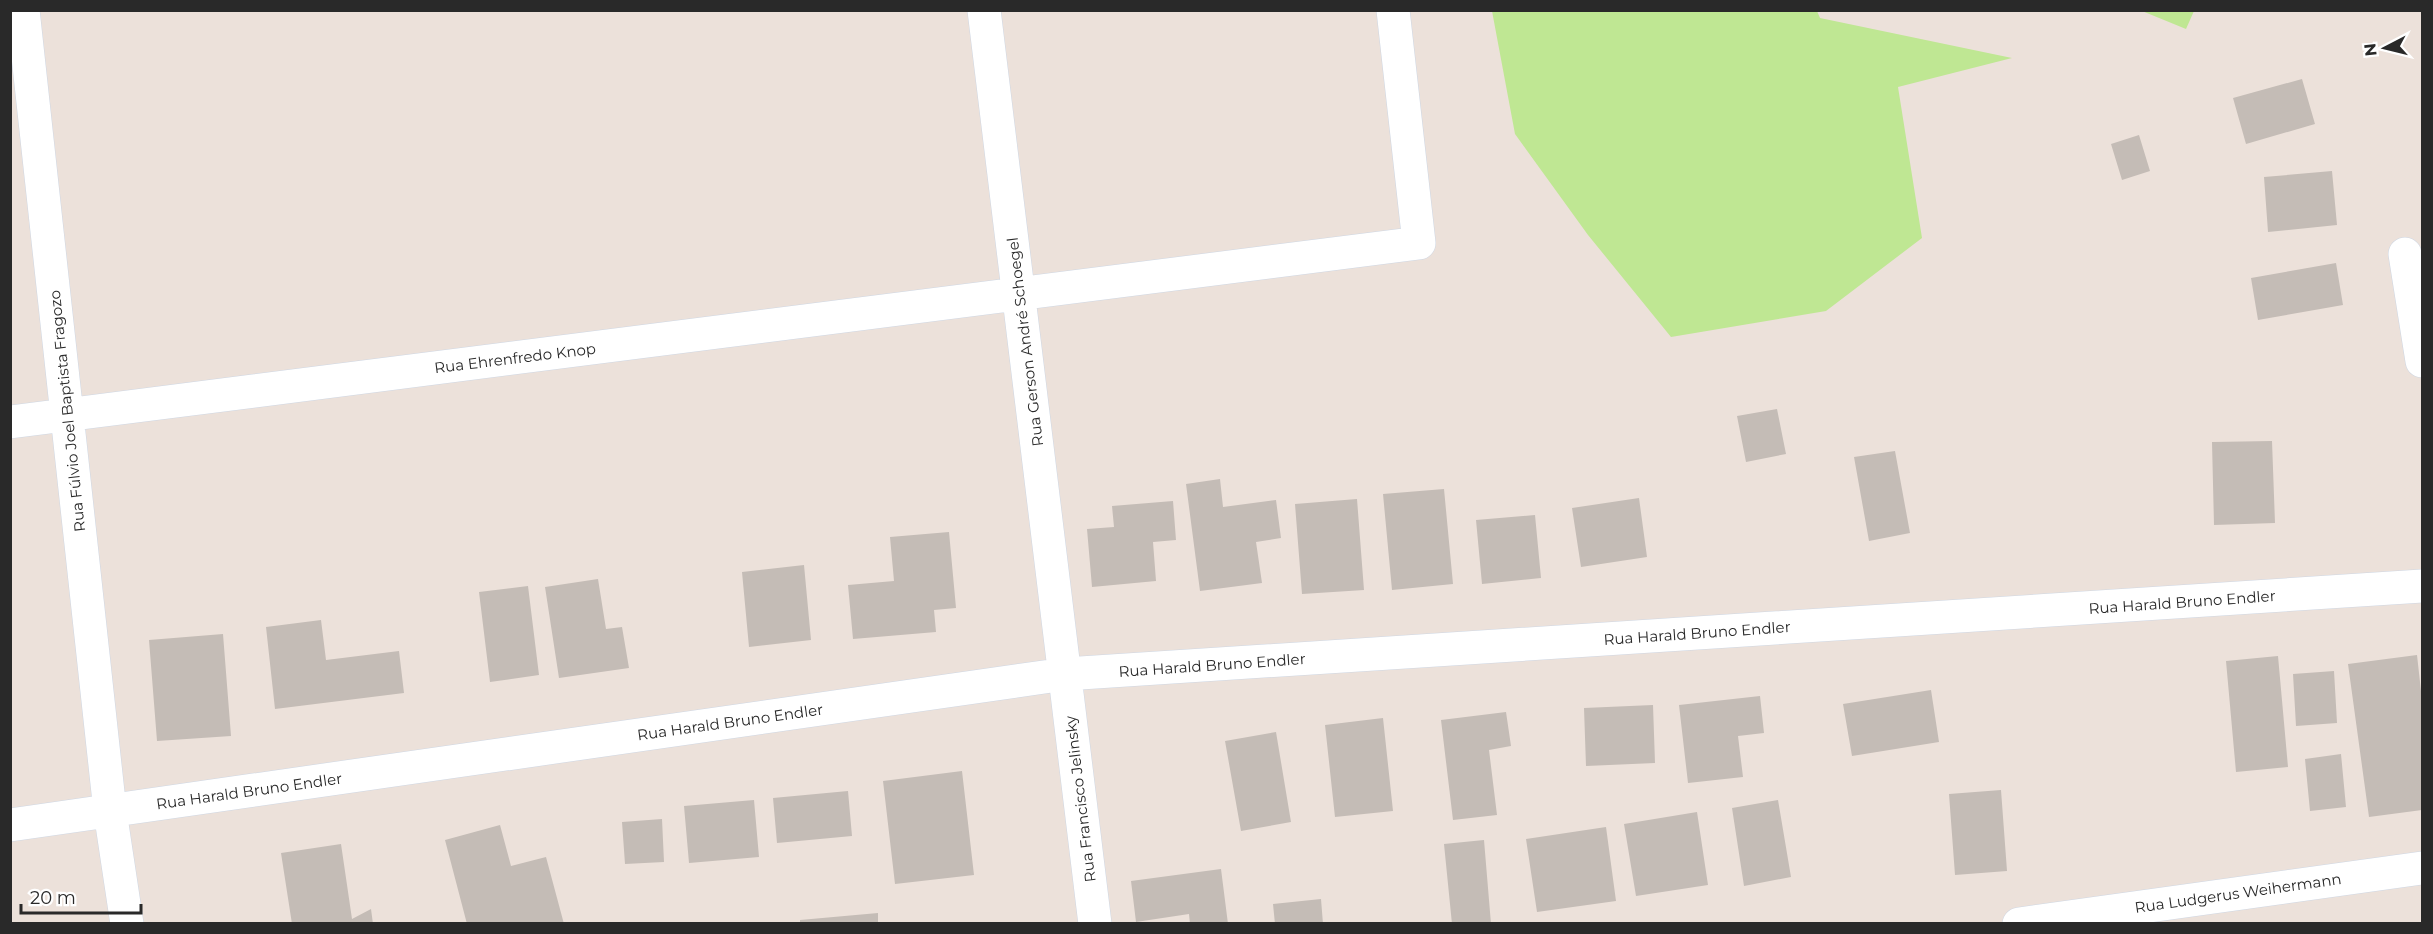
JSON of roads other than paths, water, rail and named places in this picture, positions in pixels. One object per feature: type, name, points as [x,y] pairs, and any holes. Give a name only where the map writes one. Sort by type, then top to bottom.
[{"type":"street","name":"Rua Fúlvio Joel Baptista Fragozo","points":[[23,10],[110,811],[127,924]]},
{"type":"street","name":"Rua Gerson André Schoegel","points":[[984,10],[1065,674]]},
{"type":"street","name":"Rua Ehrenfredo Knop","points":[[10,422],[1419,243],[1393,10]]},
{"type":"street","points":[[2405,254],[2422,361]]},
{"type":"street","name":"Rua Harald Bruno Endler","points":[[10,825],[1065,674],[2422,586]]},
{"type":"street","name":"Rua Francisco Jelinsky","points":[[1065,674],[1095,924]]},
{"type":"street","name":"Rua Ludgerus Weihermann","points":[[2019,924],[2422,868]]}]
